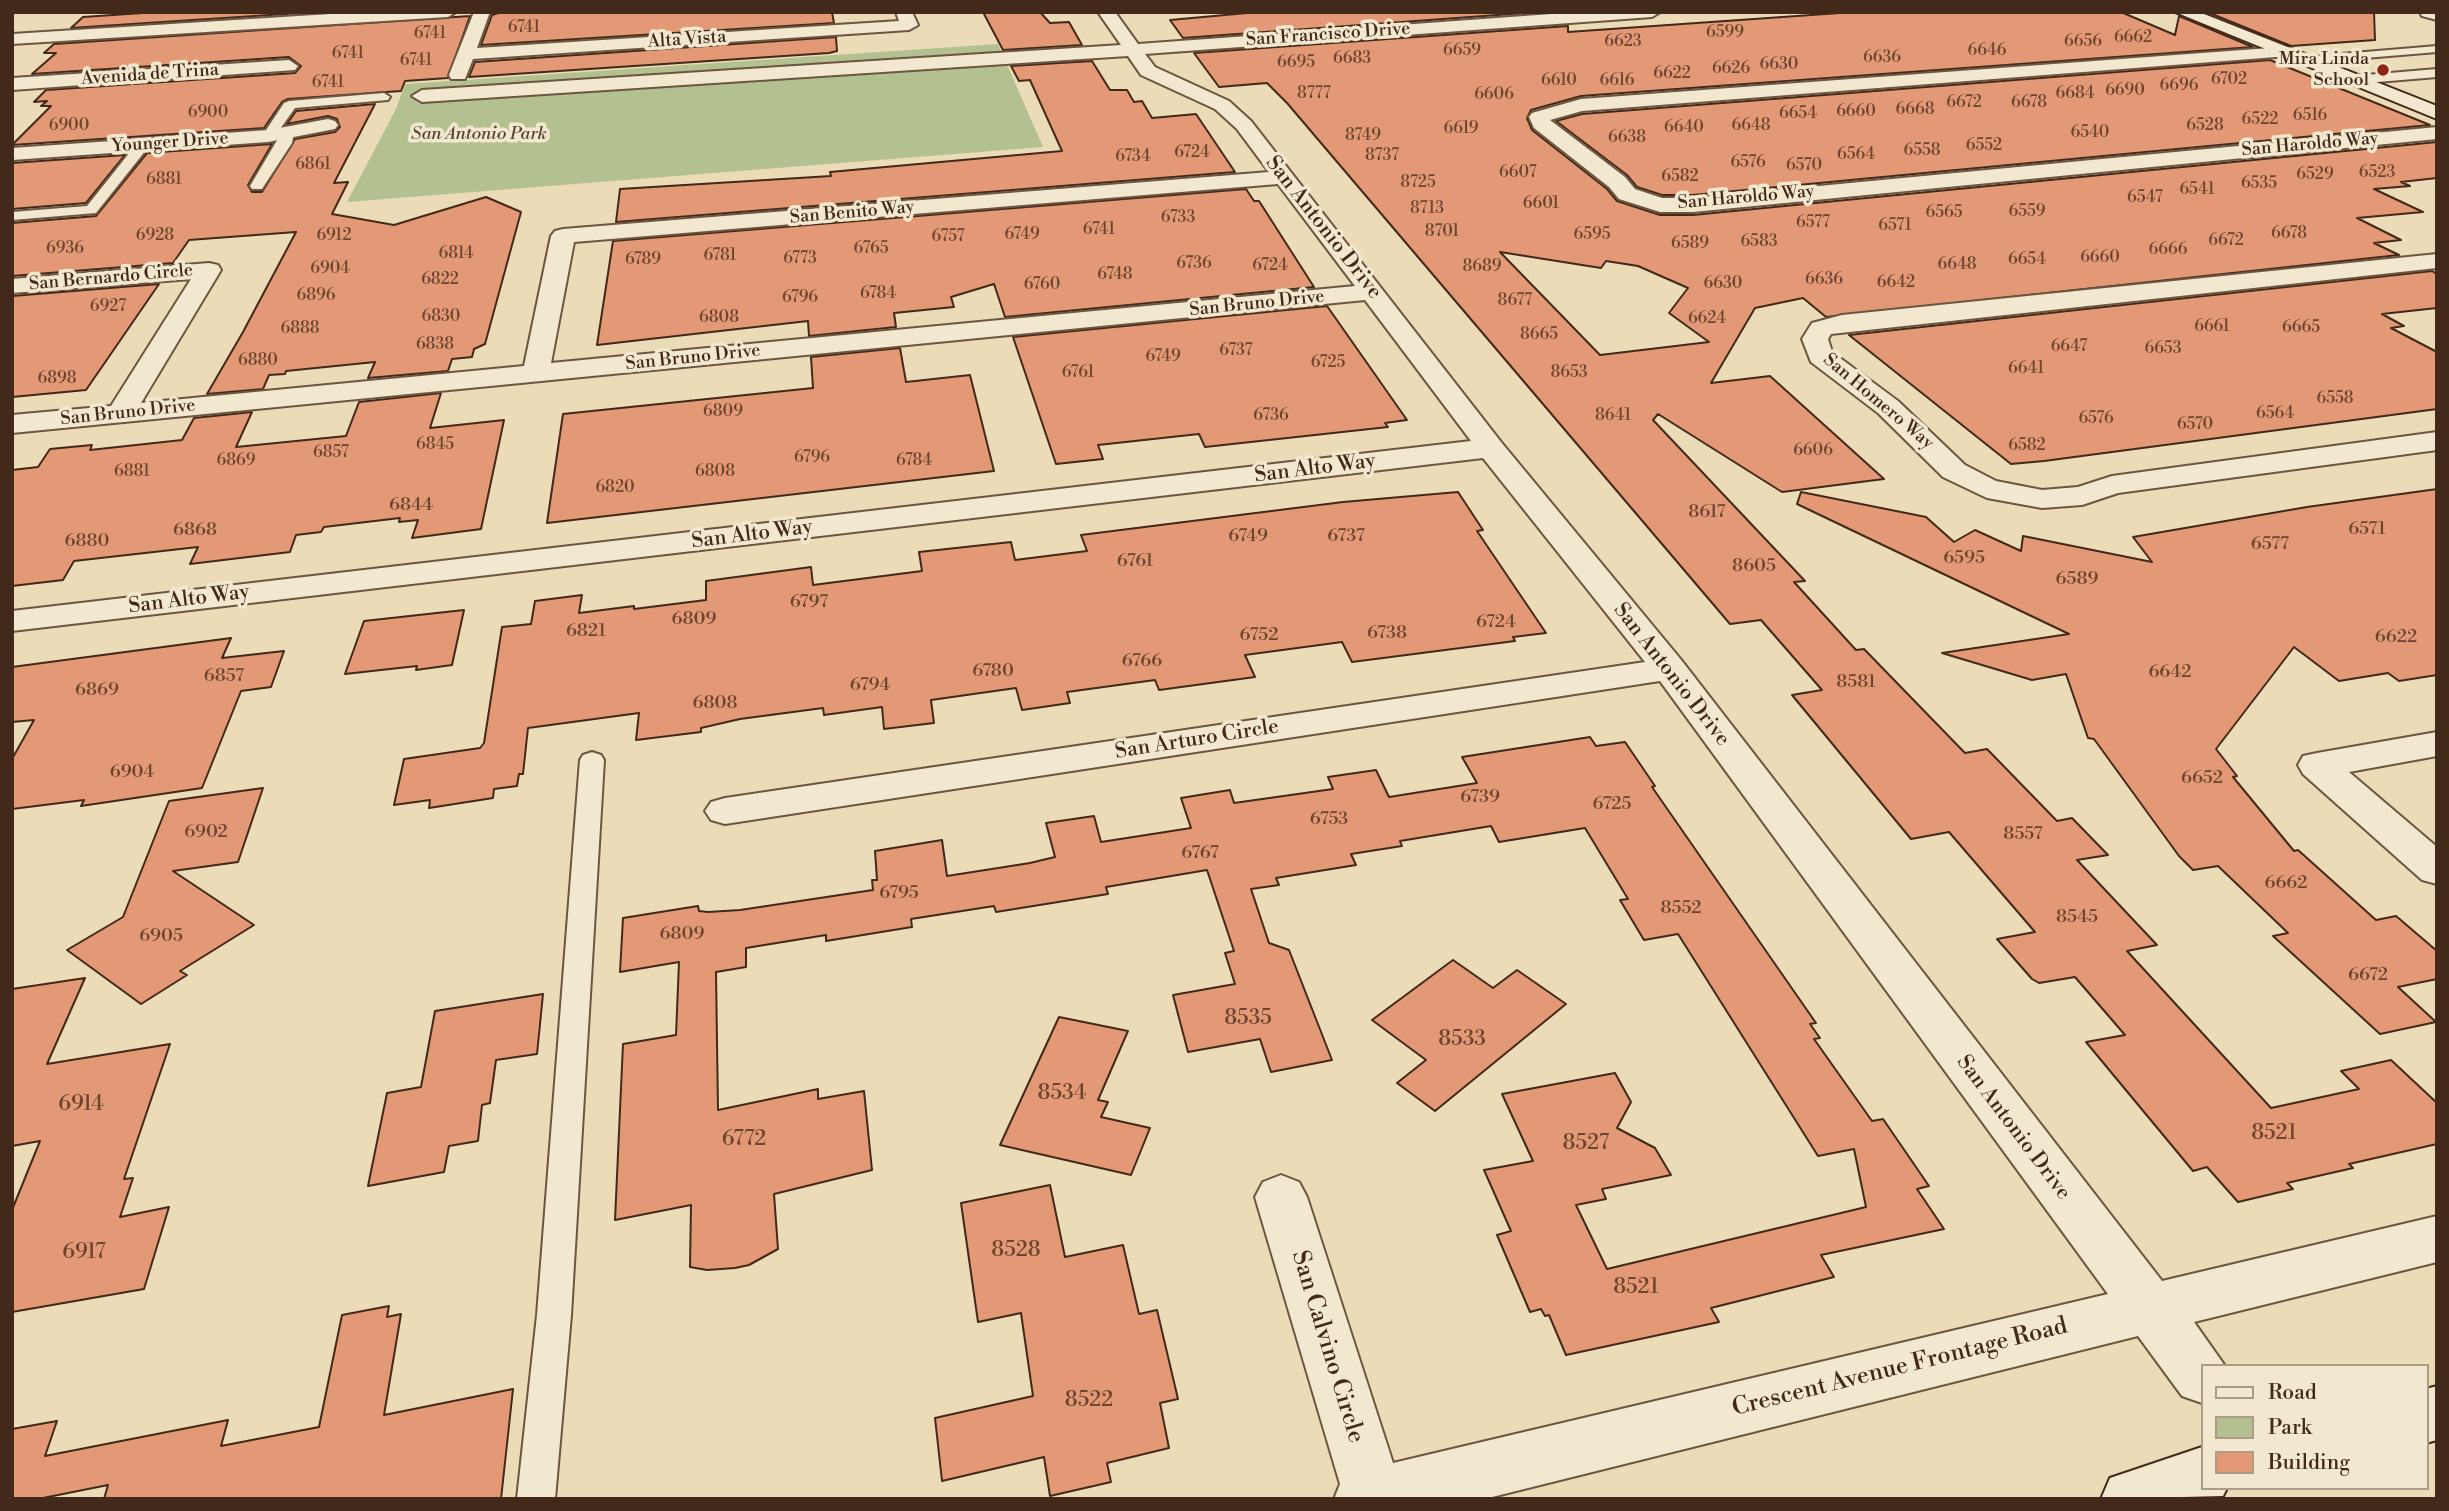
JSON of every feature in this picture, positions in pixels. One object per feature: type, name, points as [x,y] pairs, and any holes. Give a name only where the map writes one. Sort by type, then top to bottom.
[{"type":"street","points":[[12,39],[448,12]]},
{"type":"street","points":[[458,75],[482,12]]},
{"type":"street","name":"San Antonio Drive","points":[[1106,12],[1148,71],[1222,105],[1244,125],[1281,177],[1373,292],[1491,449],[1669,669],[2200,1374]]},
{"type":"street","name":"San Francisco Drive","points":[[422,96],[1652,12]]},
{"type":"street","points":[[2183,12],[2437,113]]},
{"type":"street","points":[[2428,12],[2437,15]]},
{"type":"street","name":"Alta Vista","points":[[466,54],[631,44],[906,19]]},
{"type":"street","points":[[275,86],[319,20]]},
{"type":"street","points":[[631,44],[634,23]]},
{"type":"street","name":"San Haroldo Way","points":[[2283,52],[1581,104],[1539,117],[1541,124],[1617,182],[1627,194],[1660,205],[1693,205],[2437,134]]},
{"type":"street","name":"Avenida de Trina","points":[[12,84],[296,54]]},
{"type":"street","name":"Younger Drive","points":[[12,154],[278,134],[328,125]]},
{"type":"street","name":"San Benito Way","points":[[536,373],[563,236],[1281,177]]},
{"type":"street","name":"San Homero Way","points":[[2437,261],[1908,319],[1842,323],[1821,329],[1815,339],[1820,356],[1888,407],[1954,471],[1986,489],[2042,499],[2082,496],[2112,485],[2437,441]]},
{"type":"street","name":"San Bernardo Circle","points":[[12,286],[209,270],[120,414]]},
{"type":"street","name":"San Bruno Drive","points":[[12,424],[1373,292]]},
{"type":"street","name":"San Alto Way","points":[[12,621],[1491,449]]},
{"type":"street","name":"San Arturo Circle","points":[[725,811],[1669,669]]},
{"type":"street","points":[[2437,744],[2317,765],[2437,870]]},
{"type":"street","name":"San Calvino Circle","points":[[1281,1197],[1369,1497]]},
{"type":"street","name":"Crescent Avenue Frontage Road","points":[[1369,1497],[2437,1239]]},
{"type":"street","points":[[2131,1499],[2200,1477]]},
{"type":"lane","points":[[2305,60],[2437,49]]},
{"type":"lane","points":[[2354,80],[2437,73]]},
{"type":"lane","points":[[257,186],[285,144],[278,134],[288,106],[384,97]]},
{"type":"lane","points":[[12,216],[92,210],[143,145]]},
{"type":"lane","points":[[536,1499],[554,1315],[592,760]]},
{"type":"green space","name":"San Antonio Park","points":[[998,44],[1043,147],[347,202],[396,109],[405,84]]},
{"type":"building","points":[[158,12],[316,12],[71,28],[83,17]]},
{"type":"building","points":[[502,12],[832,12],[834,23],[481,45],[492,15]]},
{"type":"building","points":[[983,12],[1040,12],[1050,23],[1069,22],[1082,45],[1003,50]]},
{"type":"building","points":[[1258,12],[1539,12],[1183,38],[1170,20]]},
{"type":"building","points":[[1854,12],[2121,12],[2175,35],[2179,16],[2253,47],[1581,96],[1531,110],[1527,118],[1532,130],[1607,189],[1617,201],[1660,215],[1693,215],[2437,142],[2437,178],[2401,182],[2410,186],[2374,189],[2423,212],[2357,218],[2401,240],[2374,243],[2399,255],[1826,317],[1803,298],[1755,308],[1711,383],[1770,376],[1884,479],[1782,492],[1658,414],[1653,420],[1805,581],[1794,582],[1856,650],[1864,649],[1965,753],[1987,749],[2057,821],[2072,818],[2108,855],[2077,860],[2157,945],[2127,951],[2271,1108],[2359,1089],[2341,1071],[2391,1060],[2437,1103],[2437,1144],[2349,1164],[2353,1168],[2287,1183],[2293,1189],[2238,1202],[2207,1167],[2193,1171],[2086,1042],[2125,1035],[2075,977],[2039,983],[2032,979],[1997,939],[2035,932],[1949,832],[1911,839],[1792,695],[1822,690],[1761,620],[1730,624],[1287,103],[1267,83],[1219,87],[1194,53],[1568,26],[1568,32]],"holes":[[[1500,252],[1601,268],[1606,261],[1638,266],[1688,288],[1669,313],[1709,342],[1600,355]]]},
{"type":"building","points":[[2207,12],[2374,12],[2375,40],[2291,46]]},
{"type":"building","points":[[470,16],[448,78],[405,81],[401,91],[288,99],[282,102],[264,128],[12,145],[51,106],[41,106],[47,101],[34,102],[46,90],[295,73],[301,66],[289,57],[32,74],[56,53],[44,53],[54,44]]},
{"type":"building","points":[[836,37],[837,51],[829,53],[469,77],[475,62]]},
{"type":"building","points":[[2270,60],[2430,125],[1693,195],[1662,195],[1637,187],[1627,175],[1556,121],[1582,114]]},
{"type":"building","points":[[1092,61],[1110,90],[1127,90],[1134,102],[1142,101],[1152,118],[1196,114],[1235,172],[616,222],[620,189],[831,176],[830,172],[1062,151],[1030,80],[1019,81],[1011,66]]},
{"type":"building","points":[[375,104],[334,183],[348,182],[332,214],[394,225],[486,197],[521,212],[485,344],[474,349],[472,357],[452,359],[448,371],[368,378],[375,362],[286,371],[285,374],[269,375],[263,389],[207,394],[296,232],[189,240],[173,263],[12,276],[12,223],[96,216],[147,153],[272,144],[248,185],[252,192],[262,192],[295,139],[335,132],[340,127],[337,119],[328,116],[287,124],[296,111]]},
{"type":"building","points":[[125,155],[86,203],[12,209],[12,163]]},
{"type":"building","points":[[1246,189],[1254,201],[1259,201],[1314,287],[1005,317],[994,284],[951,297],[954,307],[894,313],[896,327],[809,336],[808,321],[597,345],[613,241]]},
{"type":"building","points":[[2432,271],[2437,274],[2437,308],[2382,314],[2404,326],[2391,328],[2437,352],[2437,409],[2044,461],[2011,464],[1849,335]]},
{"type":"building","points":[[159,284],[86,390],[12,397],[12,296]]},
{"type":"building","points":[[1327,306],[1407,420],[1385,423],[1388,427],[1205,447],[1199,434],[1098,445],[1103,459],[1056,464],[1013,337]]},
{"type":"building","points":[[900,348],[906,382],[970,375],[994,471],[547,523],[563,414],[813,388],[811,357]]},
{"type":"building","points":[[441,393],[430,428],[504,420],[481,529],[412,538],[418,520],[399,522],[400,518],[324,527],[321,532],[296,535],[290,552],[190,564],[198,547],[74,561],[63,580],[12,586],[12,470],[38,467],[50,449],[92,445],[90,450],[182,440],[194,418],[252,412],[236,447],[346,436],[359,402]]},
{"type":"building","points":[[2437,489],[2437,675],[2399,681],[2388,673],[2339,681],[2294,647],[2216,749],[2237,776],[2233,777],[2294,851],[2298,850],[2376,920],[2396,916],[2437,951],[2437,979],[2398,987],[2436,1022],[2380,1034],[2273,936],[2288,933],[2218,866],[2193,870],[2179,856],[2094,739],[2088,738],[2066,674],[2032,680],[1942,653],[2069,634],[1797,504],[1801,492],[1926,517],[1954,542],[1975,530],[2021,551],[2023,536],[2152,562],[2133,537],[2307,507]]},
{"type":"building","points":[[1458,492],[1483,530],[1477,531],[1546,633],[1513,637],[1515,641],[1352,662],[1342,642],[1245,655],[1255,677],[1159,690],[1155,680],[1067,692],[1070,703],[1022,710],[1016,688],[931,700],[934,723],[884,729],[882,707],[824,715],[823,708],[740,719],[701,728],[701,732],[636,740],[639,713],[528,728],[523,774],[519,774],[517,786],[494,789],[493,798],[429,808],[430,800],[394,805],[404,759],[480,748],[484,743],[502,627],[531,624],[535,601],[582,595],[579,613],[634,606],[634,609],[706,600],[706,581],[811,567],[813,585],[922,571],[919,552],[1011,542],[1015,560],[1087,551],[1081,535],[1343,502]]},
{"type":"building","points":[[464,610],[452,665],[345,674],[364,621]]},
{"type":"building","points":[[231,638],[222,658],[284,651],[271,687],[241,691],[202,788],[81,806],[84,800],[12,809],[12,759],[34,720],[12,722],[12,667]]},
{"type":"building","points":[[1590,737],[1596,746],[1625,742],[1655,786],[1652,787],[1816,1023],[1810,1024],[1820,1038],[1814,1039],[1872,1121],[1883,1119],[1929,1186],[1917,1189],[1944,1229],[1821,1255],[1834,1277],[1711,1308],[1719,1322],[1566,1355],[1549,1315],[1545,1316],[1541,1309],[1530,1312],[1497,1235],[1511,1231],[1484,1170],[1533,1161],[1502,1094],[1615,1073],[1631,1102],[1617,1128],[1655,1148],[1671,1175],[1602,1189],[1606,1199],[1576,1205],[1607,1269],[1866,1207],[1854,1149],[1818,1156],[1678,934],[1644,940],[1620,900],[1628,899],[1585,828],[1499,842],[1491,826],[1400,841],[1402,846],[1351,854],[1356,865],[1276,878],[1279,885],[1251,889],[1269,943],[1289,950],[1332,1060],[1271,1072],[1260,1039],[1188,1052],[1173,995],[1235,984],[1225,953],[1234,951],[1207,870],[1106,887],[1108,894],[996,912],[994,906],[911,919],[912,927],[826,941],[826,935],[746,948],[746,967],[716,972],[718,1110],[818,1089],[818,1099],[864,1091],[872,1170],[774,1194],[778,1249],[749,1265],[735,1268],[707,1270],[690,1267],[691,1205],[615,1220],[623,1044],[676,1035],[679,962],[620,972],[623,918],[698,906],[699,911],[708,912],[740,910],[873,890],[872,880],[877,880],[875,851],[942,840],[947,876],[1030,863],[1055,857],[1046,823],[1094,816],[1101,842],[1191,828],[1181,798],[1230,790],[1234,803],[1333,789],[1328,777],[1376,770],[1389,797],[1477,783],[1462,757]]},
{"type":"building","points":[[263,788],[238,862],[173,871],[254,925],[180,971],[187,975],[141,1004],[67,950],[123,917],[169,801]]},
{"type":"building","points":[[1453,960],[1493,988],[1517,970],[1566,1004],[1435,1111],[1397,1083],[1426,1060],[1372,1020]]},
{"type":"building","points":[[85,978],[47,1064],[170,1044],[124,1179],[133,1178],[120,1217],[169,1207],[144,1289],[12,1312],[12,1210],[40,1141],[12,1146],[12,989]]},
{"type":"building","points":[[543,994],[537,1054],[496,1060],[490,1103],[482,1105],[478,1141],[449,1146],[444,1172],[368,1186],[387,1093],[421,1087],[435,1011]]},
{"type":"building","points":[[1059,1017],[1128,1031],[1098,1100],[1108,1102],[1101,1117],[1150,1128],[1131,1175],[1000,1145]]},
{"type":"building","points":[[1050,1185],[1065,1257],[1123,1245],[1139,1314],[1157,1310],[1178,1399],[1160,1403],[1169,1448],[1107,1463],[1111,1482],[1050,1496],[1044,1457],[942,1481],[935,1418],[1033,1396],[1021,1313],[978,1322],[961,1203]]},
{"type":"building","points":[[389,1306],[387,1317],[401,1314],[384,1415],[513,1389],[501,1499],[104,1499],[108,1485],[38,1499],[12,1499],[12,1429],[57,1421],[45,1456],[228,1420],[221,1446],[319,1427],[342,1315]]},
{"type":"place","name":"Mira Linda School","points":[[2383,70]]}]
